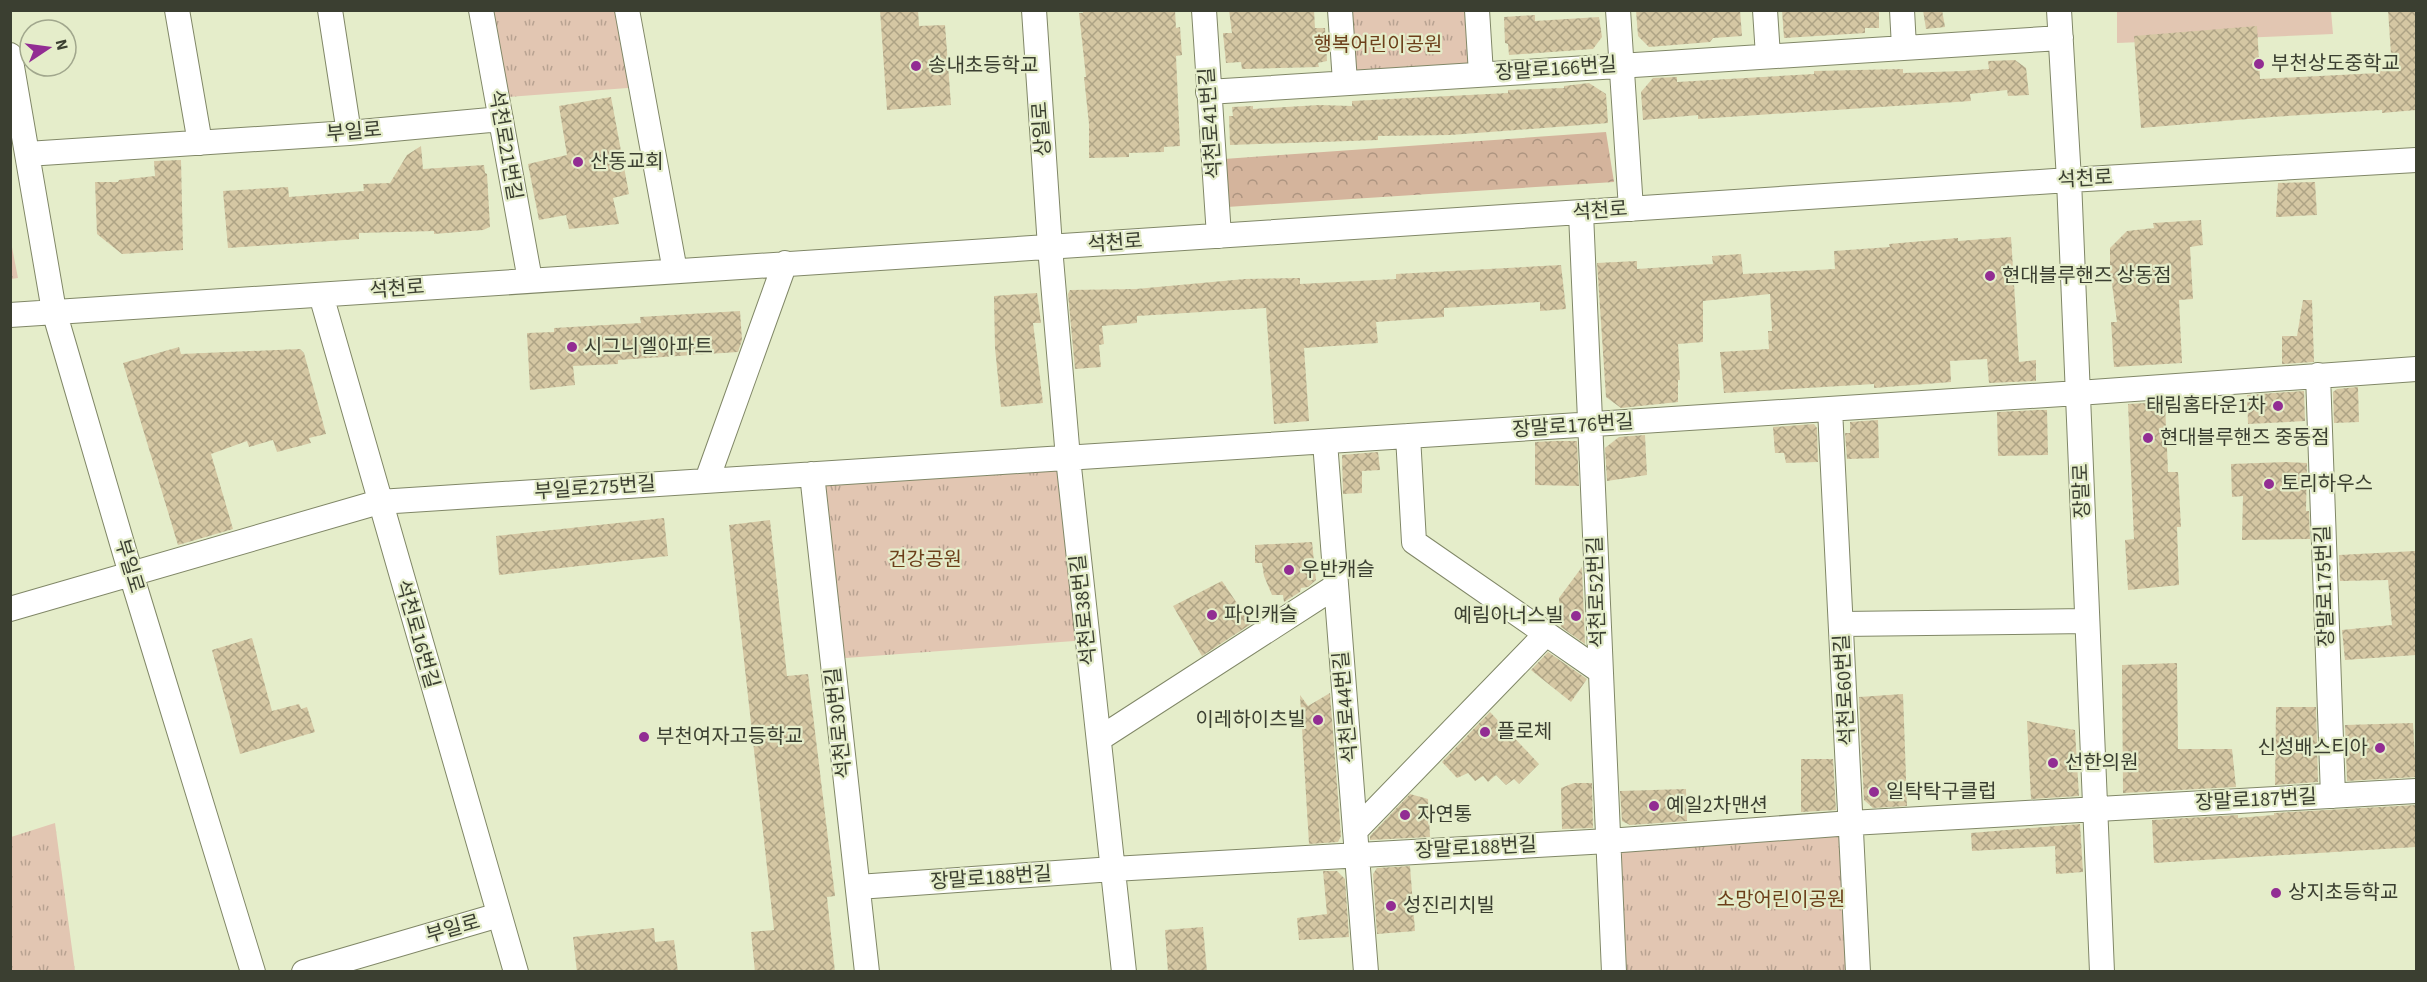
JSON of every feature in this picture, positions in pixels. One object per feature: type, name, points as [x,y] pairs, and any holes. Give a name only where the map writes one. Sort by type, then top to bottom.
[{"type":"street","points":[[177,10],[200,143]]},
{"type":"street","points":[[330,10],[349,133]]},
{"type":"street","name":"석천로21번길","points":[[481,10],[530,280]]},
{"type":"street","points":[[627,10],[675,271]]},
{"type":"street","name":"상일로","points":[[1034,10],[1050,247]]},
{"type":"street","name":"석천로41번길","points":[[1204,10],[1219,236]]},
{"type":"street","points":[[1340,10],[1345,82]]},
{"type":"street","points":[[1477,10],[1481,74]]},
{"type":"street","points":[[1618,10],[1631,210]]},
{"type":"street","points":[[1765,10],[1768,56]]},
{"type":"street","points":[[1902,10],[1904,47]]},
{"type":"street","name":"장말로","points":[[2059,10],[2069,180],[2102,972]]},
{"type":"street","name":"장말로166번길","points":[[1208,92],[2061,38]]},
{"type":"street","name":"부일로","points":[[10,55],[54,311],[131,574],[253,972]]},
{"type":"street","name":"부일로","points":[[27,154],[349,133],[501,119]]},
{"type":"street","name":"석천로","points":[[10,315],[2069,180],[2416,160]]},
{"type":"street","name":"석천로52번길","points":[[1581,213],[1614,972]]},
{"type":"street","name":"석천로38번길","points":[[1050,247],[1068,458],[1124,972]]},
{"type":"street","points":[[707,480],[784,263]]},
{"type":"street","name":"석천로16번길","points":[[321,295],[516,972]]},
{"type":"street","points":[[2078,393],[2416,369]]},
{"type":"street","name":"장말로175번길","points":[[2318,375],[2333,796]]},
{"type":"street","name":"장말로176번길","points":[[1068,458],[2078,393]]},
{"type":"street","name":"석천로60번길","points":[[1830,409],[1858,972]]},
{"type":"street","points":[[1408,436],[1414,542],[1600,671]]},
{"type":"street","name":"석천로44번길","points":[[1325,442],[1366,972]]},
{"type":"street","name":"부일로275번길","points":[[10,609],[379,502],[1068,458]]},
{"type":"street","name":"석천로30번길","points":[[812,474],[867,972]]},
{"type":"street","points":[[1099,739],[1336,586]]},
{"type":"street","points":[[1841,624],[2087,621]]},
{"type":"street","points":[[1355,831],[1546,633]]},
{"type":"street","name":"장말로187번길","points":[[2095,809],[2416,791]]},
{"type":"street","name":"장말로188번길","points":[[858,886],[2095,809]]},
{"type":"street","name":"부일로","points":[[304,972],[499,915]]},
{"type":"green space","points":[[481,11],[627,11],[641,87],[496,98]]},
{"type":"green space","name":"행복어린이공원","points":[[1340,11],[1477,11],[1481,74],[1345,82]]},
{"type":"green space","points":[[2117,11],[2331,11],[2333,34],[2117,43]]},
{"type":"green space","points":[[1606,132],[1614,182],[1227,207],[1224,159]]},
{"type":"green space","points":[[10,237],[18,278],[11,279],[10,279]]},
{"type":"green space","name":"건강공원","points":[[1068,458],[1088,640],[832,659],[812,474]]},
{"type":"green space","points":[[55,823],[75,971],[11,971],[11,837]]},
{"type":"green space","name":"소망어린이공원","points":[[1851,823],[1858,971],[1614,971],[1608,841]]},
{"type":"building","name":"송내초등학교","points":[[880,10],[918,10],[919,26],[945,25],[951,105],[887,110]]},
{"type":"building","points":[[1083,10],[1175,10],[1176,28],[1180,27],[1182,55],[1176,56],[1180,146],[1164,147],[1164,152],[1129,153],[1129,157],[1089,158],[1089,124],[1084,77],[1086,77],[1079,13],[1083,13]]},
{"type":"building","points":[[1229,10],[1314,10],[1315,28],[1325,28],[1327,61],[1318,63],[1319,67],[1242,69],[1241,62],[1226,63],[1223,33],[1232,33]]},
{"type":"building","points":[[1636,10],[1740,10],[1742,36],[1713,38],[1710,42],[1649,47],[1638,36]]},
{"type":"building","points":[[1782,10],[1879,10],[1879,28],[1865,28],[1865,33],[1784,38]]},
{"type":"building","points":[[1923,10],[1942,10],[1945,27],[1926,29]]},
{"type":"building","points":[[2388,10],[2416,10],[2416,110],[2272,117],[2141,128],[2134,36],[2257,26],[2260,79],[2378,73],[2377,71],[2392,69]]},
{"type":"building","points":[[1535,15],[1535,21],[1599,17],[1602,37],[1593,49],[1509,55],[1508,44],[1505,43],[1504,17]]},
{"type":"building","points":[[2015,60],[2026,68],[2029,95],[2008,96],[2007,90],[1970,94],[1971,101],[1698,119],[1698,115],[1643,120],[1641,92],[1653,78],[1677,77],[1677,82],[1814,74],[1814,71],[1903,69],[1903,73],[1964,71],[1989,69],[1988,61]]},
{"type":"building","points":[[1589,83],[1606,94],[1608,123],[1450,135],[1378,136],[1378,140],[1230,145],[1229,116],[1233,116],[1232,107],[1253,106],[1253,109],[1319,105],[1352,106],[1352,101],[1508,93],[1508,90],[1564,88],[1564,86]]},
{"type":"building","name":"산동교회","points":[[611,97],[629,194],[613,198],[619,224],[569,229],[566,215],[539,220],[528,164],[567,155],[559,106]]},
{"type":"building","points":[[421,146],[423,169],[484,165],[487,174],[490,227],[483,230],[434,234],[434,231],[359,233],[359,239],[228,248],[223,191],[288,187],[289,197],[364,191],[363,184],[390,183],[407,155]]},
{"type":"building","points":[[181,160],[183,250],[122,254],[97,234],[95,182],[118,182],[119,180],[155,176],[154,161]]},
{"type":"building","points":[[2315,182],[2317,215],[2276,217],[2278,183]]},
{"type":"building","points":[[2201,220],[2203,245],[2190,247],[2193,299],[2179,300],[2182,363],[2114,367],[2111,322],[2117,322],[2110,269],[2110,248],[2127,231],[2154,228],[2153,223]]},
{"type":"building","points":[[2011,237],[2019,362],[2036,360],[2036,381],[1989,383],[1987,359],[1950,361],[1951,382],[1874,388],[1874,384],[1724,393],[1720,352],[1769,349],[1768,331],[1772,331],[1770,294],[1703,301],[1703,342],[1678,344],[1680,380],[1678,380],[1678,402],[1621,408],[1606,397],[1597,263],[1637,261],[1637,269],[1713,264],[1712,256],[1741,254],[1743,274],[1835,269],[1834,251],[1890,247],[1889,244],[1958,238],[1958,241]]},
{"type":"building","points":[[1561,265],[1566,309],[1540,311],[1540,302],[1444,308],[1444,317],[1376,322],[1378,343],[1304,348],[1309,421],[1274,424],[1266,308],[1137,316],[1137,323],[1102,326],[1104,344],[1099,345],[1101,367],[1075,369],[1068,294],[1070,290],[1136,289],[1245,279],[1300,278],[1300,284],[1396,279],[1396,274]]},
{"type":"building","points":[[1037,293],[1041,323],[1033,323],[1043,403],[1001,407],[995,348],[994,296]]},
{"type":"building","points":[[2303,300],[2312,300],[2314,362],[2282,364],[2282,336],[2297,336]]},
{"type":"building","points":[[740,311],[742,340],[738,352],[618,360],[618,364],[573,366],[575,385],[530,390],[527,333],[554,332],[554,328],[641,323],[640,317]]},
{"type":"building","points":[[179,347],[181,354],[300,349],[304,353],[326,434],[309,438],[311,443],[277,452],[273,440],[249,447],[247,441],[211,454],[233,529],[178,545],[123,363]]},
{"type":"building","points":[[2358,387],[2359,422],[2334,423],[2333,392],[2337,389]]},
{"type":"building","name":"태림홈타운1차","points":[[2304,391],[2305,421],[2248,424],[2247,395]]},
{"type":"building","name":"현대블루핸즈 중동점","points":[[2165,402],[2168,472],[2178,472],[2181,527],[2177,527],[2179,585],[2128,590],[2125,540],[2134,539],[2128,404]]},
{"type":"building","points":[[2047,410],[2048,455],[1998,456],[1997,412]]},
{"type":"building","points":[[1878,420],[1879,458],[1847,459],[1845,433],[1850,433],[1850,422]]},
{"type":"building","points":[[1814,424],[1817,428],[1818,462],[1786,463],[1784,453],[1775,453],[1773,427]]},
{"type":"building","points":[[1645,435],[1647,475],[1607,481],[1605,448],[1619,437]]},
{"type":"building","points":[[1577,441],[1579,486],[1535,485],[1535,442]]},
{"type":"building","points":[[1378,452],[1380,470],[1362,471],[1362,493],[1343,494],[1342,455]]},
{"type":"building","points":[[2307,463],[2306,511],[2309,511],[2310,539],[2242,540],[2243,496],[2232,497],[2231,464]]},
{"type":"building","points":[[664,518],[668,556],[499,575],[496,536]]},
{"type":"building","points":[[770,520],[787,676],[808,674],[835,896],[827,897],[835,972],[755,972],[751,932],[774,930],[729,525]]},
{"type":"building","name":"우반캐슬","points":[[1312,542],[1316,580],[1308,587],[1301,588],[1300,592],[1284,602],[1283,595],[1272,595],[1264,576],[1262,563],[1255,563],[1255,545]]},
{"type":"building","points":[[2415,551],[2416,655],[2345,660],[2342,630],[2392,625],[2388,580],[2340,581],[2339,555]]},
{"type":"building","name":"예림아너스빌","points":[[1582,567],[1585,644],[1561,627],[1559,598]]},
{"type":"building","name":"파인캐슬","points":[[1222,581],[1251,624],[1202,656],[1173,606]]},
{"type":"building","points":[[252,638],[272,711],[299,704],[301,709],[307,707],[315,732],[240,754],[212,650]]},
{"type":"building","points":[[1548,652],[1587,679],[1571,702],[1531,670]]},
{"type":"building","points":[[2177,663],[2178,749],[2232,749],[2236,787],[2123,793],[2122,665]]},
{"type":"building","points":[[1330,693],[1341,836],[1338,842],[1309,844],[1300,695],[1308,706]]},
{"type":"building","points":[[1903,694],[1907,806],[1873,808],[1864,800],[1859,697]]},
{"type":"building","points":[[2276,707],[2316,707],[2318,782],[2275,785]]},
{"type":"building","name":"플로체","points":[[1490,712],[1539,764],[1519,784],[1514,779],[1506,785],[1496,775],[1488,782],[1483,776],[1475,781],[1468,773],[1457,778],[1442,762]]},
{"type":"building","name":"선한의원","points":[[2027,721],[2075,730],[2079,796],[2031,799]]},
{"type":"building","name":"신성배스티아","points":[[2413,723],[2416,777],[2347,781],[2345,725]]},
{"type":"building","points":[[1801,759],[1833,759],[1836,810],[1801,812]]},
{"type":"building","points":[[1574,783],[1592,783],[1593,828],[1562,829],[1561,788]]},
{"type":"building","name":"예일2차맨션","points":[[1686,789],[1687,821],[1630,825],[1622,821],[1620,791]]},
{"type":"building","name":"자연통","points":[[1410,794],[1428,799],[1430,837],[1370,840],[1370,836]]},
{"type":"building","points":[[2416,805],[2416,847],[2154,863],[2152,820],[2238,815],[2238,818],[2274,815],[2274,813]]},
{"type":"building","points":[[2080,824],[2083,872],[2056,874],[2055,846],[1972,851],[1971,833]]},
{"type":"building","name":"성진리치빌","points":[[1410,866],[1415,931],[1377,934],[1373,874],[1377,868]]},
{"type":"building","points":[[1323,871],[1337,871],[1345,879],[1349,937],[1299,940],[1297,918],[1327,914]]},
{"type":"building","points":[[1203,927],[1207,972],[1168,972],[1165,930]]},
{"type":"building","points":[[654,928],[655,942],[674,940],[678,972],[577,972],[573,937]]},
{"type":"place","name":"부천상도중학교","points":[[2259,64]]},
{"type":"place","name":"송내초등학교","points":[[916,66]]},
{"type":"place","name":"산동교회","points":[[578,162]]},
{"type":"place","name":"현대블루핸즈 상동점","points":[[1990,276]]},
{"type":"place","name":"시그니엘아파트","points":[[572,347]]},
{"type":"place","name":"태림홈타운1차","points":[[2278,406]]},
{"type":"place","name":"현대블루핸즈 중동점","points":[[2148,438]]},
{"type":"place","name":"토리하우스","points":[[2269,484]]},
{"type":"place","name":"우반캐슬","points":[[1289,570]]},
{"type":"place","name":"파인캐슬","points":[[1212,615]]},
{"type":"place","name":"예림아너스빌","points":[[1576,616]]},
{"type":"place","name":"이레하이츠빌","points":[[1318,720]]},
{"type":"place","name":"플로체","points":[[1485,732]]},
{"type":"place","name":"부천여자고등학교","points":[[644,737]]},
{"type":"place","name":"신성배스티아","points":[[2380,748]]},
{"type":"place","name":"선한의원","points":[[2053,763]]},
{"type":"place","name":"일탁탁구클럽","points":[[1874,792]]},
{"type":"place","name":"예일2차맨션","points":[[1654,806]]},
{"type":"place","name":"자연통","points":[[1405,815]]},
{"type":"place","name":"상지초등학교","points":[[2276,893]]},
{"type":"place","name":"성진리치빌","points":[[1391,906]]}]
